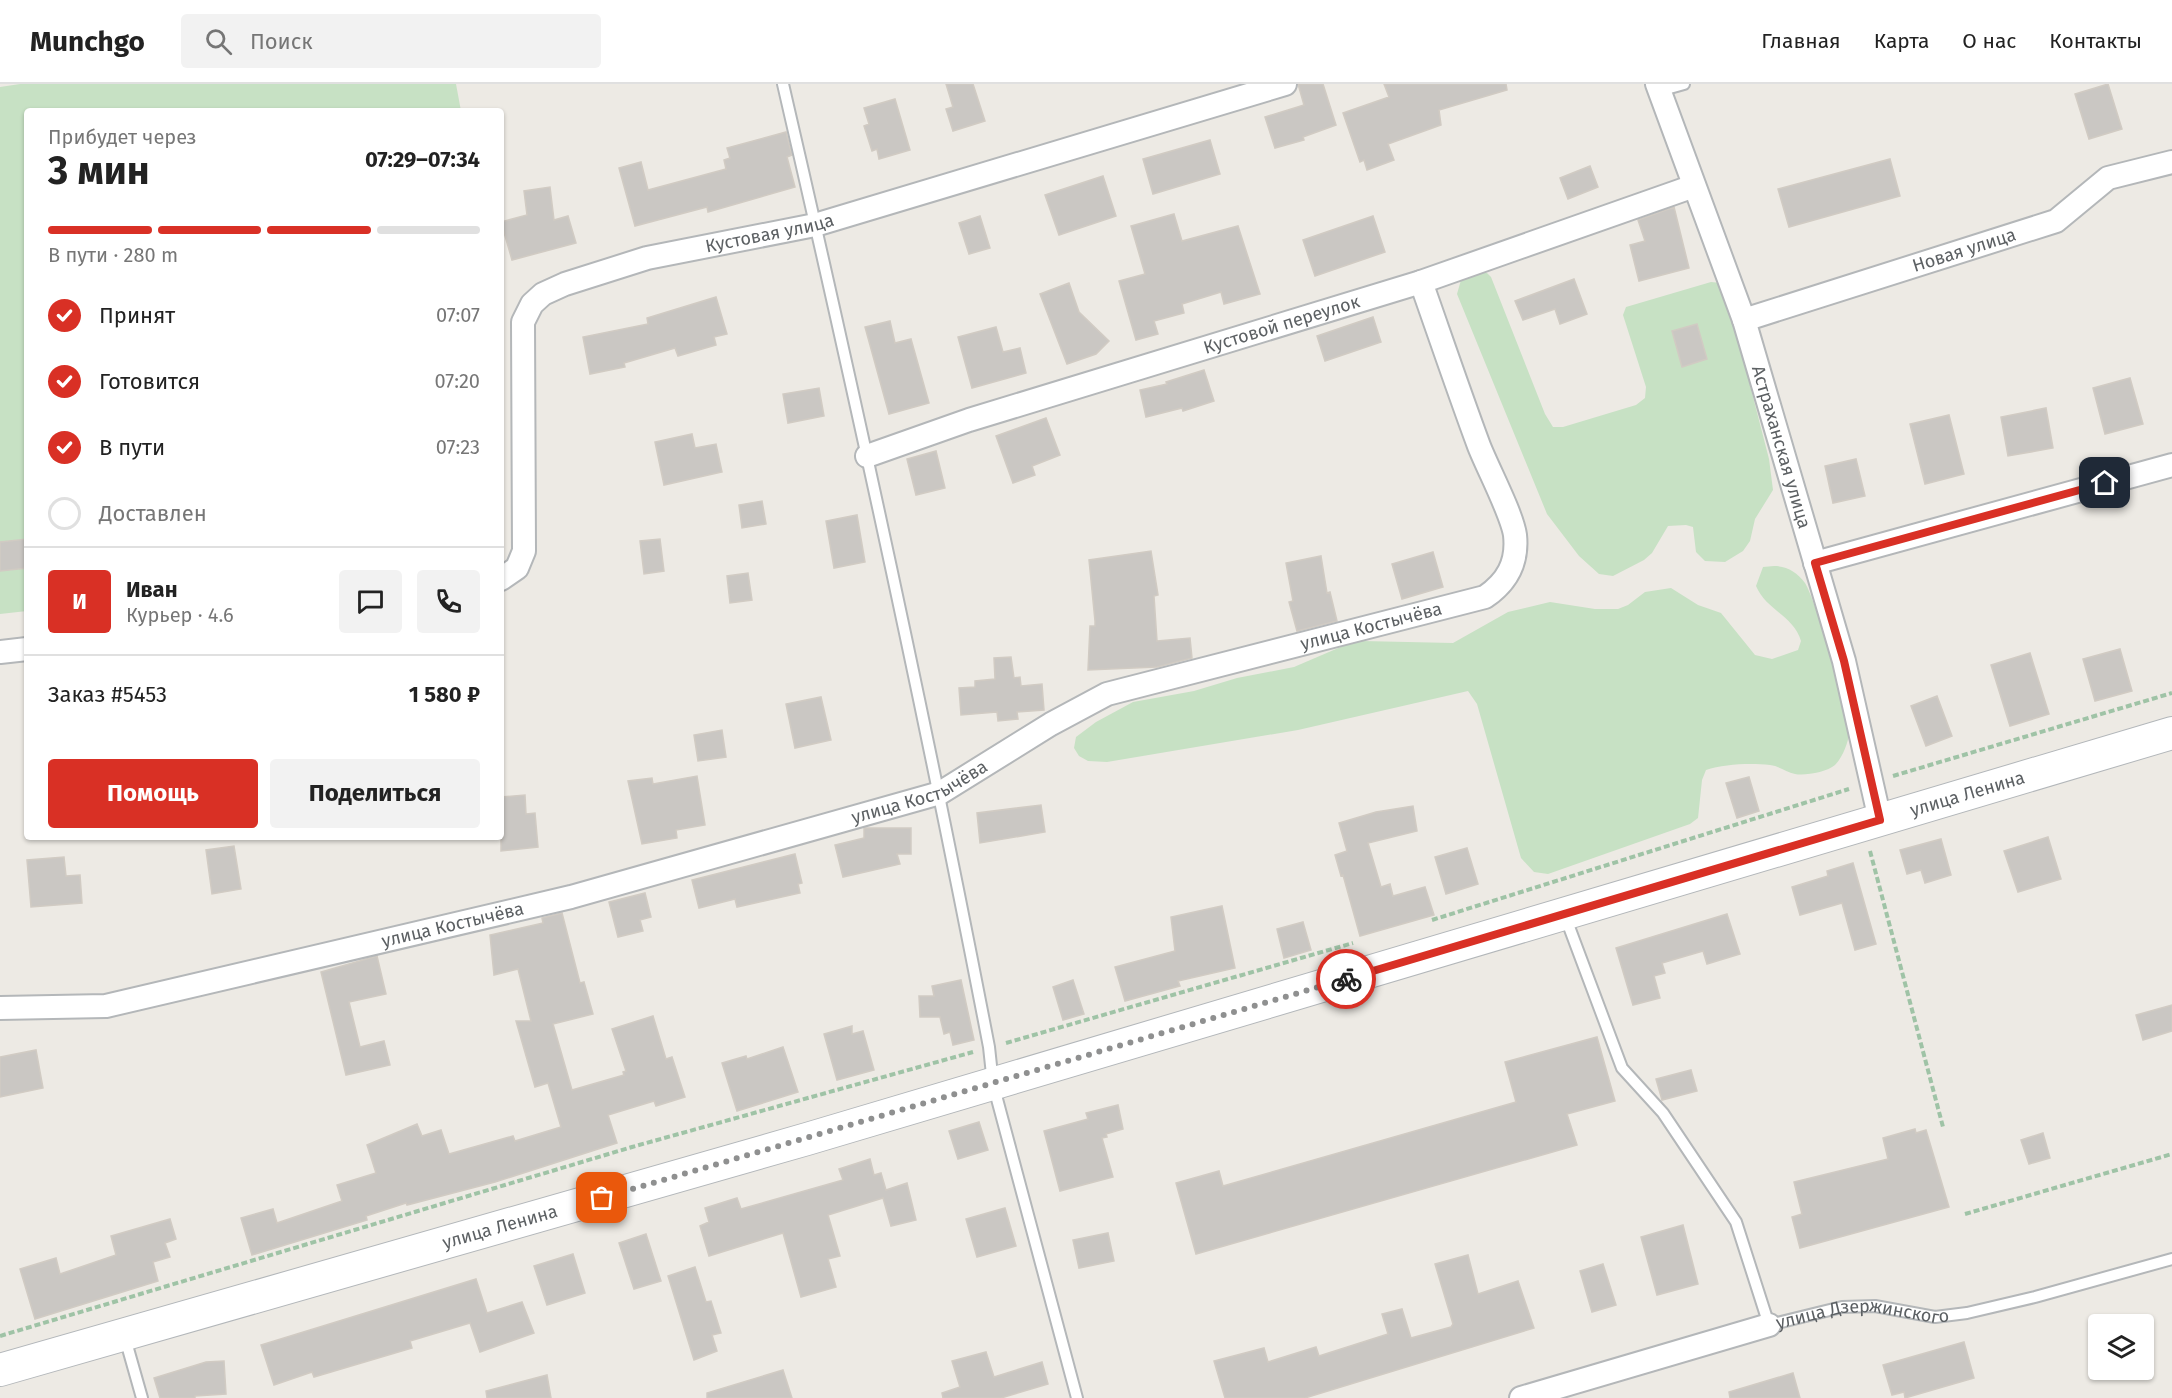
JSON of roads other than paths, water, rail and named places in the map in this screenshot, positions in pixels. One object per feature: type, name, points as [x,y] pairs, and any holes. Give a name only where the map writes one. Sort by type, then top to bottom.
[{"type":"main road","name":"улица Ленина","points":[[0,1370],[993,1084],[2172,733]]},
{"type":"street","name":"Кустовая улица","points":[[504,577],[517,568],[524,551],[523,322],[532,304],[543,294],[565,284],[647,258],[815,225],[1285,84]]},
{"type":"street","name":"Астраханская улица","points":[[1658,87],[1744,320],[1844,661],[1872,782],[1872,822]]},
{"type":"street","name":"Новая улица","points":[[1744,320],[2056,221],[2108,178],[2172,162]]},
{"type":"street","name":"Кустовой переулок","points":[[867,456],[969,420],[1421,282],[1694,186]]},
{"type":"street","name":"улица Костычёва","points":[[0,1008],[106,1006],[570,897],[940,793],[1051,724],[1107,694],[1485,597],[1501,586],[1509,574],[1514,559],[1515,534],[1479,447],[1421,282]]},
{"type":"street","points":[[1815,563],[2172,465]]},
{"type":"street","points":[[0,652],[24,649]]},
{"type":"street","name":"улица Дзержинского","points":[[1521,1398],[1769,1325]]},
{"type":"lane","points":[[783,84],[940,793],[989,1047],[993,1084],[1077,1398]]},
{"type":"lane","points":[[1658,87],[1684,84]]},
{"type":"lane","points":[[1564,914],[1622,1068],[1663,1113],[1736,1222],[1769,1325]]},
{"type":"lane","name":"улица Дзержинского","points":[[1769,1325],[1842,1307],[1875,1306],[1935,1317],[1967,1313],[2035,1297],[2172,1258]]},
{"type":"lane","points":[[124,1335],[142,1398]]}]
